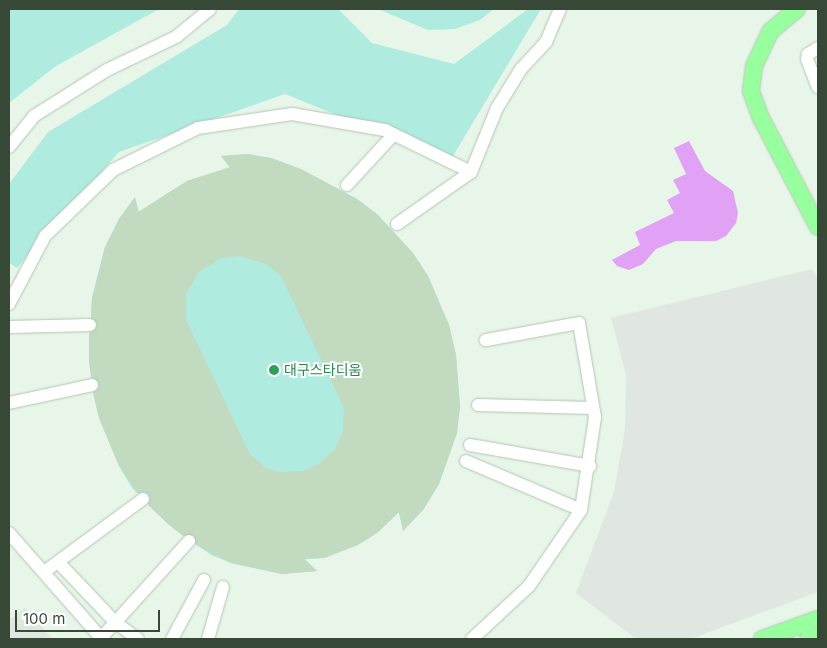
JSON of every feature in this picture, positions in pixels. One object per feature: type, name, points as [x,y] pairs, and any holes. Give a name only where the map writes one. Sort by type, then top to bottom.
[{"type":"main road","points":[[797,9],[785,17],[766,38],[754,66],[751,91],[761,118],[818,227]]},
{"type":"main road","points":[[762,639],[818,619]]},
{"type":"main road","points":[[808,639],[818,636]]},
{"type":"street","points":[[9,147],[34,116],[107,70],[176,37],[210,9]]},
{"type":"street","points":[[397,224],[471,172],[497,108],[521,69],[546,42],[560,9]]},
{"type":"street","points":[[818,48],[808,54],[807,60],[818,87]]},
{"type":"street","points":[[9,304],[45,236],[113,170],[198,128],[292,114],[385,130],[471,172]]},
{"type":"street","points":[[347,185],[394,134]]},
{"type":"street","points":[[472,639],[529,586],[581,510],[590,466],[594,408],[580,323],[486,340]]},
{"type":"street","points":[[9,327],[90,325]]},
{"type":"street","points":[[9,403],[92,385]]},
{"type":"street","points":[[478,405],[594,408]]},
{"type":"street","points":[[470,445],[590,466]]},
{"type":"street","points":[[466,461],[581,510]]},
{"type":"street","points":[[44,572],[59,563],[142,499]]},
{"type":"street","points":[[9,536],[44,572],[101,639],[189,541]]},
{"type":"street","points":[[59,563],[116,623],[138,639]]},
{"type":"street","points":[[172,639],[204,580]]},
{"type":"street","points":[[208,639],[224,587]]},
{"type":"shaded area","points":[[9,9],[159,9],[56,66],[9,103]]},
{"type":"shaded area","points":[[239,9],[338,9],[372,43],[454,64],[528,9],[541,9],[450,161],[285,94],[119,152],[17,268],[9,263],[9,184],[48,132],[227,25]]},
{"type":"shaded area","points":[[378,9],[494,9],[480,20],[455,29],[428,30]]},
{"type":"shaded area","points":[[689,141],[705,171],[733,191],[738,213],[736,223],[726,236],[716,241],[676,241],[656,249],[643,264],[629,270],[617,266],[612,260],[640,245],[635,232],[674,213],[667,200],[680,193],[673,180],[686,174],[674,148]]},
{"type":"shaded area","name":"대구스타디움","points":[[247,154],[271,158],[301,169],[357,199],[377,214],[413,253],[428,276],[449,325],[456,355],[460,406],[457,433],[439,484],[423,510],[403,531],[399,512],[377,533],[357,545],[324,558],[305,559],[317,571],[282,574],[231,563],[211,555],[168,524],[132,488],[119,466],[99,418],[93,390],[89,360],[92,298],[105,247],[119,219],[135,197],[139,212],[187,181],[230,168],[221,156]]},
{"type":"shaded area","points":[[812,269],[818,279],[818,592],[690,639],[636,639],[576,593],[614,492],[625,429],[626,375],[611,318]]},
{"type":"shaded area","points":[[25,608],[52,639],[9,639],[9,620]]},
{"type":"building","name":"대구스타디움","points":[[247,154],[271,158],[301,169],[357,199],[377,214],[413,253],[428,276],[449,325],[456,355],[460,406],[457,433],[439,484],[423,510],[403,531],[399,512],[377,533],[358,545],[324,558],[304,559],[317,571],[282,574],[231,563],[196,545],[194,535],[183,536],[148,505],[149,494],[143,491],[137,493],[119,466],[99,418],[93,393],[100,384],[91,377],[89,360],[89,333],[98,325],[91,317],[92,298],[105,247],[119,219],[135,197],[138,212],[187,181],[230,167],[221,156]],"holes":[[[240,256],[266,264],[281,276],[344,408],[343,431],[335,449],[320,463],[303,471],[279,472],[266,468],[250,454],[186,320],[186,294],[199,272],[222,258]]]},
{"type":"place","name":"대구스타디움","points":[[274,370]]}]
